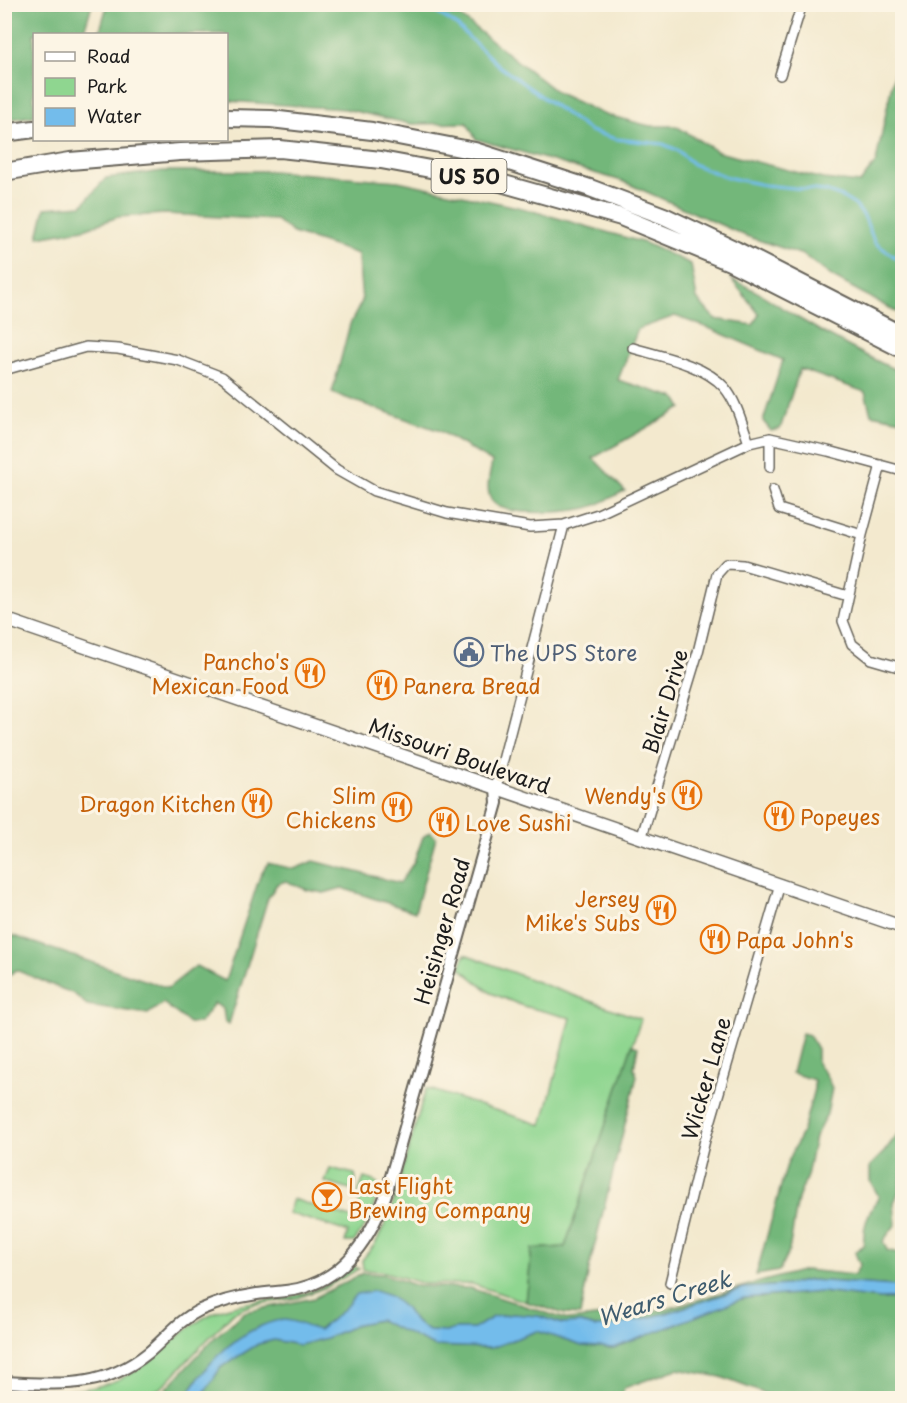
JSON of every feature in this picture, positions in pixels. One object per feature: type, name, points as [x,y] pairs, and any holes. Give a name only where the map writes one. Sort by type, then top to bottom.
[{"type":"highway","name":"US 50","points":[[228,118],[271,119],[372,131],[475,151],[590,188],[664,216],[903,333]]},
{"type":"highway","points":[[4,133],[33,129]]},
{"type":"highway","name":"US 50","points":[[4,172],[69,161],[180,152],[280,149],[381,160],[490,180],[621,218],[730,262],[903,349]]},
{"type":"highway","points":[[847,320],[903,357]]},
{"type":"main road","name":"Missouri Boulevard","points":[[4,619],[903,927]]},
{"type":"street","points":[[780,75],[802,4]]},
{"type":"street","points":[[4,370],[86,347],[118,348],[178,360],[222,376],[337,470],[374,491],[447,513],[530,527],[564,525],[598,514],[749,443],[770,438],[903,471]]},
{"type":"street","points":[[633,348],[692,366],[714,378],[724,387],[738,410],[749,443]]},
{"type":"street","points":[[770,438],[770,467]]},
{"type":"street","points":[[880,465],[843,621],[852,644],[871,659],[903,668]]},
{"type":"street","points":[[773,490],[779,508],[862,535]]},
{"type":"street","name":"Heisinger Road","points":[[4,1382],[76,1384],[106,1377],[138,1361],[173,1329],[197,1312],[235,1298],[299,1289],[318,1281],[351,1259],[370,1233],[380,1213],[392,1173],[497,803],[496,787],[564,525]]},
{"type":"street","name":"Blair Drive","points":[[642,837],[697,656],[717,574],[726,564],[743,565],[848,596]]},
{"type":"street","name":"Wicker Lane","points":[[670,1284],[705,1140],[780,884]]},
{"type":"green space","points":[[5,4],[92,5],[83,33],[33,33],[33,116],[5,120]]},
{"type":"green space","points":[[107,5],[446,5],[558,93],[603,114],[650,126],[676,126],[718,152],[823,179],[860,183],[876,162],[902,34],[902,315],[833,277],[803,255],[746,236],[622,181],[476,139],[467,123],[411,124],[345,109],[228,101],[228,33],[99,33]]},
{"type":"green space","points":[[163,171],[272,171],[398,181],[522,208],[645,243],[691,264],[697,299],[715,319],[753,325],[759,314],[732,280],[759,293],[838,341],[902,373],[902,420],[871,414],[865,392],[800,369],[780,429],[771,431],[763,421],[783,360],[675,316],[638,329],[618,380],[676,398],[682,408],[593,458],[625,491],[597,505],[578,510],[524,512],[501,507],[493,502],[489,493],[488,483],[492,462],[440,431],[332,393],[350,324],[362,301],[358,254],[293,233],[276,220],[165,214],[118,217],[84,229],[38,237],[45,208],[82,205],[106,178]]},
{"type":"green space","points":[[430,832],[436,837],[415,912],[342,888],[324,893],[307,890],[286,881],[277,884],[268,898],[229,1024],[225,1022],[223,1009],[214,1003],[200,1023],[189,1023],[163,1003],[148,1014],[87,1005],[74,994],[16,970],[5,978],[5,933],[168,988],[196,966],[225,981],[260,876],[268,863],[294,869],[314,861],[400,883],[414,862],[423,837]]},
{"type":"green space","points":[[465,954],[641,1019],[565,1247],[532,1249],[526,1302],[472,1284],[425,1284],[381,1271],[363,1270],[362,1260],[375,1244],[390,1214],[426,1088],[542,1125],[571,1018],[523,1006],[491,993],[460,968]]},
{"type":"green space","points":[[802,1033],[809,1035],[817,1049],[817,1063],[832,1088],[827,1114],[815,1137],[807,1176],[798,1199],[789,1251],[779,1271],[756,1275],[787,1164],[803,1130],[814,1089],[814,1080],[792,1073]]},
{"type":"green space","points":[[632,1045],[638,1047],[634,1068],[637,1076],[590,1264],[580,1315],[565,1314],[526,1302],[532,1249],[565,1247]]},
{"type":"green space","points":[[902,1128],[902,1172],[899,1191],[894,1203],[896,1224],[883,1241],[887,1250],[902,1254],[902,1283],[894,1286],[809,1280],[787,1285],[744,1288],[667,1313],[608,1327],[595,1327],[581,1323],[564,1324],[538,1316],[493,1317],[474,1329],[429,1331],[415,1322],[406,1309],[344,1309],[319,1330],[294,1322],[199,1377],[185,1398],[151,1398],[164,1391],[215,1337],[245,1312],[314,1298],[363,1273],[383,1274],[417,1286],[470,1288],[568,1320],[667,1309],[805,1270],[854,1275],[860,1265],[855,1253],[864,1244],[867,1219],[879,1197],[870,1181],[870,1166]]},
{"type":"green space","points":[[330,1168],[355,1174],[356,1181],[353,1191],[325,1182]]},
{"type":"green space","points":[[364,1178],[375,1181],[379,1189],[370,1219],[354,1242],[345,1242],[348,1232],[288,1213],[293,1199],[354,1219],[362,1194],[358,1193]]},
{"type":"green space","points":[[353,1266],[359,1269],[326,1287],[298,1298],[251,1305],[233,1313],[161,1388],[138,1398],[5,1398],[5,1390],[62,1391],[116,1381],[149,1361],[200,1320],[220,1310],[240,1304],[308,1292],[328,1283]]},
{"type":"green space","points":[[821,1292],[881,1299],[902,1298],[902,1398],[776,1398],[721,1377],[677,1369],[624,1388],[621,1398],[201,1398],[221,1367],[258,1344],[274,1340],[299,1345],[326,1338],[358,1324],[380,1320],[434,1346],[491,1348],[537,1331],[582,1346],[613,1348],[744,1298]]},
{"type":"water","points":[[810,1280],[894,1286],[902,1283],[902,1298],[881,1299],[821,1292],[744,1298],[614,1348],[582,1346],[537,1331],[491,1348],[434,1346],[379,1320],[358,1324],[326,1338],[299,1345],[274,1340],[258,1344],[221,1367],[201,1398],[185,1398],[217,1356],[237,1339],[269,1323],[283,1320],[319,1330],[344,1309],[356,1294],[375,1291],[390,1296],[406,1309],[415,1322],[429,1331],[446,1332],[455,1329],[474,1329],[493,1317],[513,1314],[538,1316],[563,1324],[581,1323],[595,1327],[608,1327],[667,1313],[744,1288],[787,1285]]},
{"type":"waterway","points":[[423,4],[455,24],[499,66],[590,131],[616,139],[663,144],[677,150],[693,164],[726,177],[764,185],[825,191],[842,197],[855,205],[864,216],[875,243],[902,262]]},
{"type":"place","name":"The UPS Store","points":[[469,652]]},
{"type":"place","name":"Pancho's Mexican Food","points":[[310,673]]},
{"type":"place","name":"Panera Bread","points":[[382,685]]},
{"type":"place","name":"Wendy's","points":[[687,795]]},
{"type":"place","name":"Dragon Kitchen","points":[[257,803]]},
{"type":"place","name":"Slim Chickens","points":[[397,807]]},
{"type":"place","name":"Popeyes","points":[[779,816]]},
{"type":"place","name":"Love Sushi","points":[[444,822]]},
{"type":"place","name":"Jersey Mike's Subs","points":[[661,910]]},
{"type":"place","name":"Papa John's","points":[[715,939]]},
{"type":"place","name":"Last Flight Brewing Company","points":[[327,1197]]},
{"type":"water label","name":"Wears Creek","points":[[664,1297]]}]
